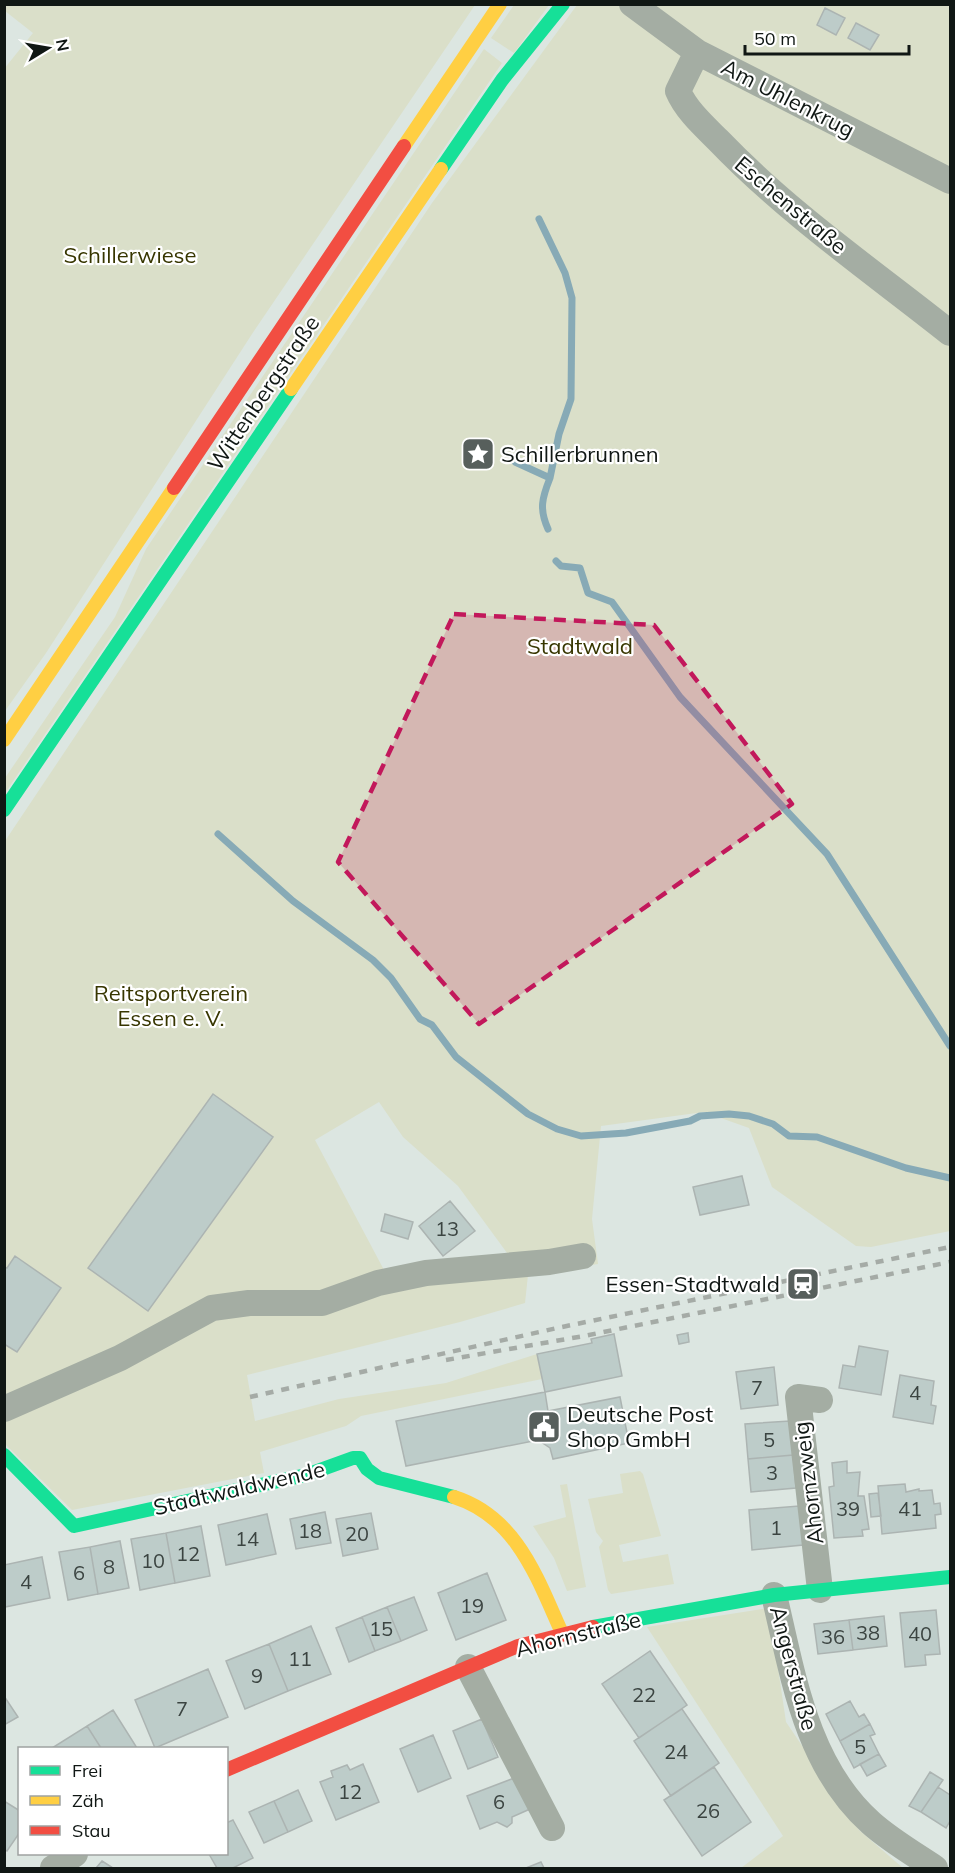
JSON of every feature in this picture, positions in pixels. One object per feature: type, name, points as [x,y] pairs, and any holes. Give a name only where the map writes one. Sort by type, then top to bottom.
[{"type":"main road","name":"Wittenbergstraße","points":[[4,740],[500,4]]},
{"type":"main road","name":"Wittenbergstraße","points":[[4,810],[502,80],[563,4]]},
{"type":"main road","name":"Stadtwaldwende","points":[[4,1455],[74,1526],[306,1475],[333,1466],[345,1458],[360,1458],[367,1469],[379,1478],[426,1488],[473,1503],[496,1518],[530,1562],[562,1633]]},
{"type":"main road","name":"Ahornstraße","points":[[228,1769],[518,1646],[562,1633],[774,1595],[951,1577]]},
{"type":"street","name":"Am Uhlenkrug","points":[[632,4],[697,52],[951,180]]},
{"type":"street","name":"Eschenstraße","points":[[697,52],[678,91],[696,117],[732,155],[797,213],[951,333]]},
{"type":"street","points":[[4,1409],[120,1358],[212,1308],[249,1303],[322,1303],[378,1282],[426,1273],[549,1263],[583,1256]]},
{"type":"street","name":"Ahornzweig","points":[[819,1400],[798,1397],[820,1590]]},
{"type":"street","name":"Angerstraße","points":[[774,1595],[801,1710],[819,1754],[841,1789],[871,1823],[935,1869]]},
{"type":"street","points":[[468,1667],[552,1828]]},
{"type":"street","points":[[53,1869],[74,1855]]},
{"type":"highlighted area","points":[[454,614],[654,625],[792,804],[479,1024],[338,862]]},
{"type":"green space","name":"Schillerwiese","points":[[4,5],[475,5],[252,334],[46,653],[5,711],[4,69],[33,33],[5,11]]},
{"type":"green space","points":[[514,5],[549,5],[514,53],[491,38]]},
{"type":"green space","name":"Stadtwald","points":[[577,5],[950,5],[950,1231],[871,1247],[856,1246],[772,1187],[749,1128],[704,1112],[601,1126],[592,1219],[598,1264],[528,1275],[525,1303],[460,1322],[247,1375],[255,1421],[339,1399],[446,1383],[537,1354],[542,1379],[361,1416],[346,1426],[260,1452],[264,1473],[72,1510],[5,1444],[5,1417],[179,1316],[5,1401],[5,841],[432,203]],"holes":[[[379,1102],[403,1137],[458,1186],[510,1257],[384,1270],[315,1140]]]},
{"type":"green space","points":[[484,49],[502,63],[5,793],[5,778],[115,617],[146,549]]},
{"type":"green space","points":[[640,1471],[643,1474],[661,1536],[619,1545],[623,1562],[668,1554],[674,1584],[611,1594],[608,1590],[599,1547],[603,1541],[596,1532],[588,1499],[623,1493],[620,1474]]},
{"type":"green space","points":[[567,1484],[586,1587],[567,1591],[554,1558],[533,1526],[566,1517],[560,1485]]},
{"type":"green space","points":[[769,1608],[786,1722],[859,1830],[903,1868],[741,1868],[783,1836],[647,1627]]},
{"type":"building","points":[[825,8],[845,18],[836,35],[817,25]]},
{"type":"building","points":[[856,23],[879,35],[870,50],[848,38]]},
{"type":"building","points":[[213,1094],[273,1137],[148,1311],[88,1268]]},
{"type":"building","points":[[742,1176],[749,1205],[700,1215],[693,1187]]},
{"type":"building","points":[[450,1201],[475,1231],[443,1256],[419,1226]]},
{"type":"building","points":[[385,1214],[413,1222],[408,1239],[381,1231]]},
{"type":"building","points":[[15,1256],[61,1288],[17,1352],[4,1344],[4,1267],[7,1268]]},
{"type":"building","points":[[688,1333],[689,1342],[679,1344],[677,1335]]},
{"type":"building","points":[[614,1334],[622,1376],[545,1392],[537,1354],[592,1343],[591,1339]]},
{"type":"building","points":[[859,1346],[888,1351],[881,1395],[839,1388],[843,1365],[855,1367]]},
{"type":"building","points":[[774,1367],[778,1405],[741,1409],[736,1372]]},
{"type":"building","points":[[900,1375],[934,1381],[931,1405],[936,1406],[933,1424],[893,1417]]},
{"type":"building","points":[[545,1392],[548,1411],[620,1397],[629,1443],[553,1459],[550,1448],[538,1440],[406,1466],[396,1421]]},
{"type":"building","points":[[790,1421],[793,1455],[748,1459],[745,1424]]},
{"type":"building","points":[[793,1455],[796,1488],[751,1492],[748,1459]]},
{"type":"building","points":[[847,1461],[847,1473],[860,1472],[858,1496],[864,1496],[869,1529],[862,1530],[863,1536],[834,1538],[829,1487],[834,1486],[832,1463]]},
{"type":"building","points":[[905,1484],[906,1492],[919,1489],[919,1491],[932,1490],[934,1504],[940,1503],[941,1514],[935,1515],[936,1528],[882,1534],[878,1486]]},
{"type":"building","points":[[878,1493],[881,1516],[871,1517],[869,1494]]},
{"type":"building","points":[[799,1506],[803,1545],[752,1550],[749,1510]]},
{"type":"building","points":[[325,1512],[331,1543],[296,1549],[290,1519]]},
{"type":"building","points":[[371,1513],[378,1549],[343,1556],[336,1519]]},
{"type":"building","points":[[267,1514],[276,1554],[226,1565],[218,1525]]},
{"type":"building","points":[[201,1526],[210,1576],[175,1583],[166,1533]]},
{"type":"building","points":[[166,1533],[175,1583],[140,1590],[131,1539]]},
{"type":"building","points":[[120,1541],[129,1588],[98,1594],[90,1547]]},
{"type":"building","points":[[90,1547],[98,1594],[68,1600],[59,1552]]},
{"type":"building","points":[[42,1557],[50,1598],[5,1607],[4,1565]]},
{"type":"building","points":[[487,1573],[506,1620],[456,1640],[438,1593]]},
{"type":"building","points":[[414,1597],[427,1630],[401,1641],[387,1607]]},
{"type":"building","points":[[387,1607],[401,1641],[375,1651],[362,1617]]},
{"type":"building","points":[[936,1610],[940,1654],[925,1655],[926,1665],[905,1667],[900,1613]]},
{"type":"building","points":[[884,1616],[887,1646],[853,1650],[849,1620]]},
{"type":"building","points":[[362,1617],[375,1651],[349,1662],[336,1628]]},
{"type":"building","points":[[849,1620],[853,1650],[818,1654],[814,1624]]},
{"type":"building","points":[[311,1626],[331,1674],[288,1691],[269,1644]]},
{"type":"building","points":[[269,1644],[288,1691],[245,1709],[226,1661]]},
{"type":"building","points":[[650,1651],[687,1705],[639,1738],[602,1684]]},
{"type":"building","points":[[208,1669],[228,1717],[155,1747],[135,1700]]},
{"type":"building","points":[[4,1696],[18,1717],[4,1725]]},
{"type":"building","points":[[850,1701],[859,1717],[864,1714],[870,1724],[840,1741],[826,1714]]},
{"type":"building","points":[[682,1709],[719,1763],[671,1796],[634,1741]]},
{"type":"building","points":[[113,1710],[136,1747],[100,1747],[87,1726]]},
{"type":"building","points":[[482,1719],[498,1757],[468,1769],[453,1731]]},
{"type":"building","points":[[870,1724],[875,1734],[870,1736],[879,1754],[854,1768],[840,1741]]},
{"type":"building","points":[[87,1726],[100,1747],[54,1747]]},
{"type":"building","points":[[433,1735],[451,1778],[418,1792],[400,1749]]},
{"type":"building","points":[[879,1754],[886,1766],[867,1776],[860,1764]]},
{"type":"building","points":[[363,1764],[379,1802],[336,1820],[320,1782],[333,1777],[331,1771],[347,1765],[350,1770]]},
{"type":"building","points":[[714,1767],[751,1822],[702,1856],[664,1800]]},
{"type":"building","points":[[930,1772],[943,1780],[921,1812],[909,1806]]},
{"type":"building","points":[[517,1777],[530,1809],[512,1817],[512,1823],[507,1827],[497,1822],[480,1829],[467,1796]]},
{"type":"building","points":[[938,1787],[950,1795],[950,1821],[946,1828],[921,1812]]},
{"type":"building","points":[[298,1790],[312,1821],[288,1832],[274,1801]]},
{"type":"building","points":[[4,1801],[18,1810],[18,1835],[7,1851],[4,1849]]},
{"type":"building","points":[[274,1801],[288,1832],[264,1843],[249,1812]]},
{"type":"building","points":[[233,1820],[253,1858],[233,1868],[217,1868],[210,1855],[228,1855],[228,1822]]},
{"type":"building","points":[[102,1861],[113,1868],[96,1868]]},
{"type":"building","points":[[541,1862],[544,1868],[526,1868]]},
{"type":"waterway","points":[[539,219],[565,273],[572,298],[571,399],[559,434],[550,478]]},
{"type":"waterway","points":[[515,462],[550,478],[543,504],[543,515],[548,529]]},
{"type":"waterway","points":[[556,561],[561,566],[580,568],[588,593],[612,602],[680,697],[827,854],[950,1046]]},
{"type":"waterway","points":[[218,834],[293,901],[373,960],[391,978],[420,1019],[432,1025],[456,1057],[528,1114],[557,1129],[581,1136],[626,1133],[690,1121],[700,1116],[729,1114],[749,1116],[773,1124],[789,1136],[817,1137],[906,1168],[950,1178]]},
{"type":"railway","points":[[250,1397],[557,1328],[950,1247]]},
{"type":"railway","points":[[446,1360],[584,1336],[950,1262]]},
{"type":"traffic: fast","points":[[441,169],[502,80],[563,4]]},
{"type":"traffic: fast","points":[[4,810],[291,389]]},
{"type":"traffic: fast","points":[[4,1455],[74,1526],[306,1475],[353,1458],[360,1458],[367,1469],[379,1478],[454,1497]]},
{"type":"traffic: fast","points":[[593,1627],[774,1595],[950,1577]]},
{"type":"traffic: slow","points":[[404,146],[500,4]]},
{"type":"traffic: slow","points":[[291,389],[441,169]]},
{"type":"traffic: slow","points":[[4,740],[174,488]]},
{"type":"traffic: slow","points":[[454,1497],[476,1506],[509,1534],[533,1571],[562,1633]]},
{"type":"traffic: jam","points":[[174,488],[404,146]]},
{"type":"traffic: jam","points":[[228,1769],[518,1646],[593,1627]]},
{"type":"place","name":"Schillerbrunnen","points":[[478,454]]},
{"type":"place","name":"Essen-Stadtwald","points":[[803,1284]]},
{"type":"place","name":"Deutsche Post Shop GmbH","points":[[544,1427]]},
{"type":"park label","name":"Reitsportverein Essen e. V.","points":[[171,1006]]}]
